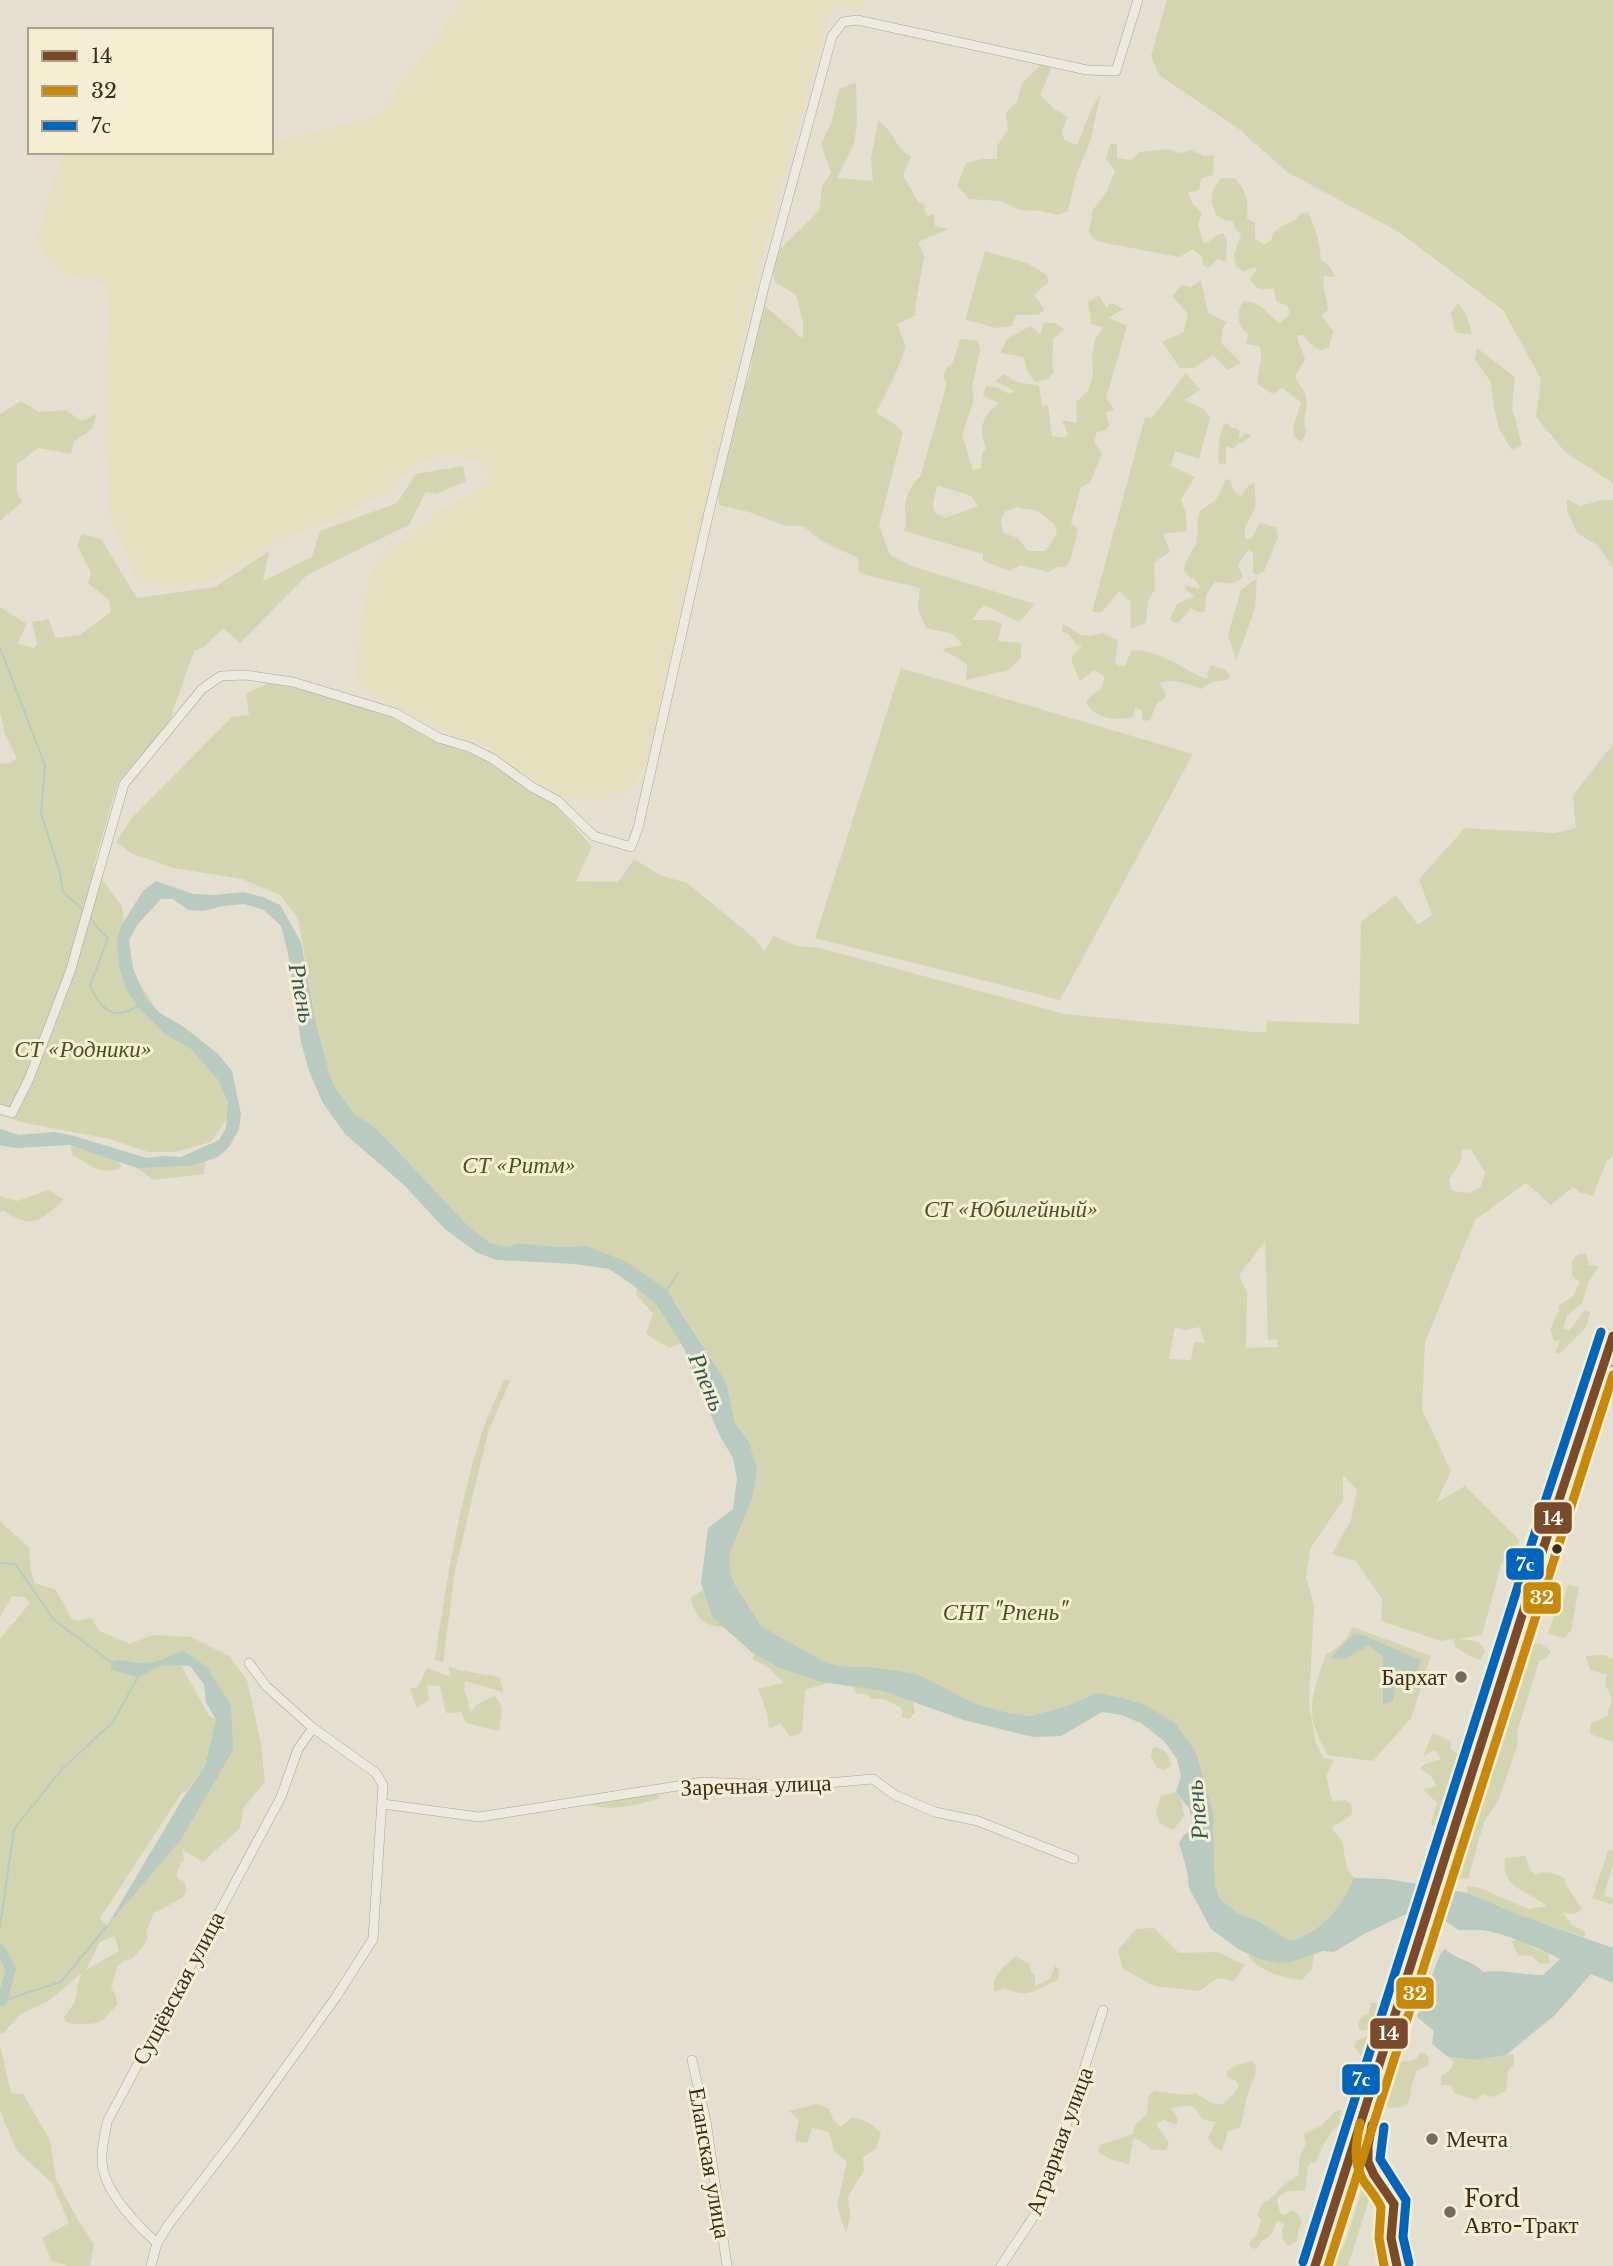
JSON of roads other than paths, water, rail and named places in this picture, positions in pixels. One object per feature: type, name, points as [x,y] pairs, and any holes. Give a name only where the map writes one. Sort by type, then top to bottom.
[{"type":"highway","points":[[1443,1878],[1613,1336]]},
{"type":"highway","points":[[1315,2266],[1613,1372]]},
{"type":"highway","points":[[1326,2266],[1374,2115],[1426,1928]]},
{"type":"street","points":[[0,1108],[12,1113],[29,1079],[62,995],[124,784],[202,689],[221,676],[246,675],[293,682],[395,713],[439,738],[469,747],[493,759],[531,787],[558,801],[594,836],[631,846],[638,828],[709,512],[764,287],[832,36],[843,22],[857,20],[1087,70],[1116,71],[1139,0]]},
{"type":"street","points":[[151,2266],[157,2243],[169,2224],[224,2155],[337,1997],[373,1939],[383,1785],[376,1773],[313,1728],[266,1686],[249,1663]]},
{"type":"street","name":"Сущёвская улица","points":[[157,2243],[120,2203],[105,2181],[102,2160],[107,2122],[281,1797],[298,1749],[313,1728]]},
{"type":"street","name":"Заречная улица","points":[[383,1804],[479,1817],[703,1782],[793,1786],[873,1779],[894,1795],[935,1812],[978,1821],[1074,1859]]},
{"type":"street","name":"Аграрная улица","points":[[1002,2266],[1040,2207],[1102,2010]]},
{"type":"street","name":"Еланская улица","points":[[692,2060],[706,2120],[727,2266]]},
{"type":"street","points":[[1374,2115],[1368,2162],[1394,2204],[1391,2238],[1397,2266]]},
{"type":"water","points":[[156,881],[193,894],[243,892],[280,905],[301,942],[316,1023],[330,1076],[337,1090],[355,1115],[372,1125],[470,1228],[490,1243],[508,1247],[519,1243],[558,1247],[587,1246],[625,1261],[666,1289],[726,1382],[735,1423],[749,1442],[757,1469],[752,1499],[730,1553],[730,1572],[735,1585],[761,1626],[826,1663],[917,1674],[976,1704],[1009,1713],[1030,1716],[1067,1706],[1098,1693],[1144,1705],[1174,1722],[1196,1752],[1213,1812],[1215,1885],[1220,1899],[1238,1913],[1258,1921],[1290,1941],[1321,1925],[1337,1908],[1354,1878],[1388,1879],[1468,1893],[1517,1914],[1613,1948],[1613,1983],[1591,1974],[1555,2015],[1506,2055],[1476,2060],[1448,2057],[1432,2044],[1434,2031],[1417,2017],[1440,1954],[1445,1949],[1483,1972],[1543,1975],[1560,1959],[1510,1937],[1484,1930],[1458,1930],[1446,1922],[1413,1911],[1364,1934],[1334,1952],[1323,1951],[1292,1962],[1259,1959],[1238,1949],[1211,1929],[1189,1888],[1179,1843],[1193,1828],[1189,1808],[1176,1792],[1181,1776],[1177,1759],[1164,1741],[1141,1723],[1121,1715],[1102,1712],[1061,1736],[1033,1737],[964,1720],[883,1691],[822,1682],[779,1668],[754,1654],[712,1617],[701,1583],[708,1528],[733,1509],[737,1479],[733,1458],[694,1378],[685,1350],[656,1304],[609,1269],[575,1264],[496,1260],[476,1252],[445,1229],[404,1185],[345,1134],[323,1103],[309,1071],[301,1042],[288,954],[281,926],[264,910],[244,904],[203,911],[188,910],[173,899],[161,899],[137,925],[129,940],[133,968],[145,998],[160,1013],[184,1027],[218,1054],[232,1071],[241,1114],[239,1129],[229,1147],[218,1157],[191,1166],[137,1168],[70,1145],[15,1148],[0,1145],[0,1129],[19,1135],[55,1132],[147,1158],[181,1157],[219,1140],[226,1128],[228,1102],[219,1081],[191,1049],[165,1034],[138,1007],[126,989],[119,966],[117,941],[121,926],[143,891]]},
{"type":"water","points":[[1354,1634],[1363,1635],[1421,1660],[1415,1676],[1398,1669],[1393,1701],[1383,1704],[1383,1657],[1369,1645],[1345,1659],[1330,1658]]},
{"type":"water","points":[[183,1650],[207,1667],[231,1705],[233,1750],[180,1841],[107,1926],[205,1766],[216,1719],[206,1703],[204,1684],[190,1666],[163,1665],[138,1677],[111,1670],[111,1662],[151,1662]]},
{"type":"waterway","points":[[0,648],[45,765],[41,813],[60,873],[63,892],[83,910]]},
{"type":"waterway","points":[[90,916],[108,938],[90,986],[94,994],[103,1007],[115,1013],[129,1011],[138,1006]]},
{"type":"waterway","points":[[667,1290],[678,1273]]},
{"type":"waterway","points":[[0,1563],[15,1564],[54,1620],[111,1662]]},
{"type":"waterway","points":[[0,1927],[14,1829],[62,1769],[113,1722],[138,1677]]},
{"type":"waterway","points":[[2,2001],[61,1982],[107,1926]]},
{"type":"waterway","name":"Рпень","points":[[0,1949],[11,1969],[0,2001]]},
{"type":"place","name":"Бархат","points":[[1461,1677]]},
{"type":"place","name":"Мечта","points":[[1432,2139]]},
{"type":"place","name":"Ford Авто-Тракт","points":[[1450,2212]]},
{"type":"park label","name":"СТ «Родники»","points":[[83,1049]]},
{"type":"park label","name":"СТ «Ритм»","points":[[519,1165]]},
{"type":"park label","name":"СТ «Юбилейный»","points":[[1011,1209]]},
{"type":"park label","name":"СНТ \"Рпень\"","points":[[1005,1612]]}]
